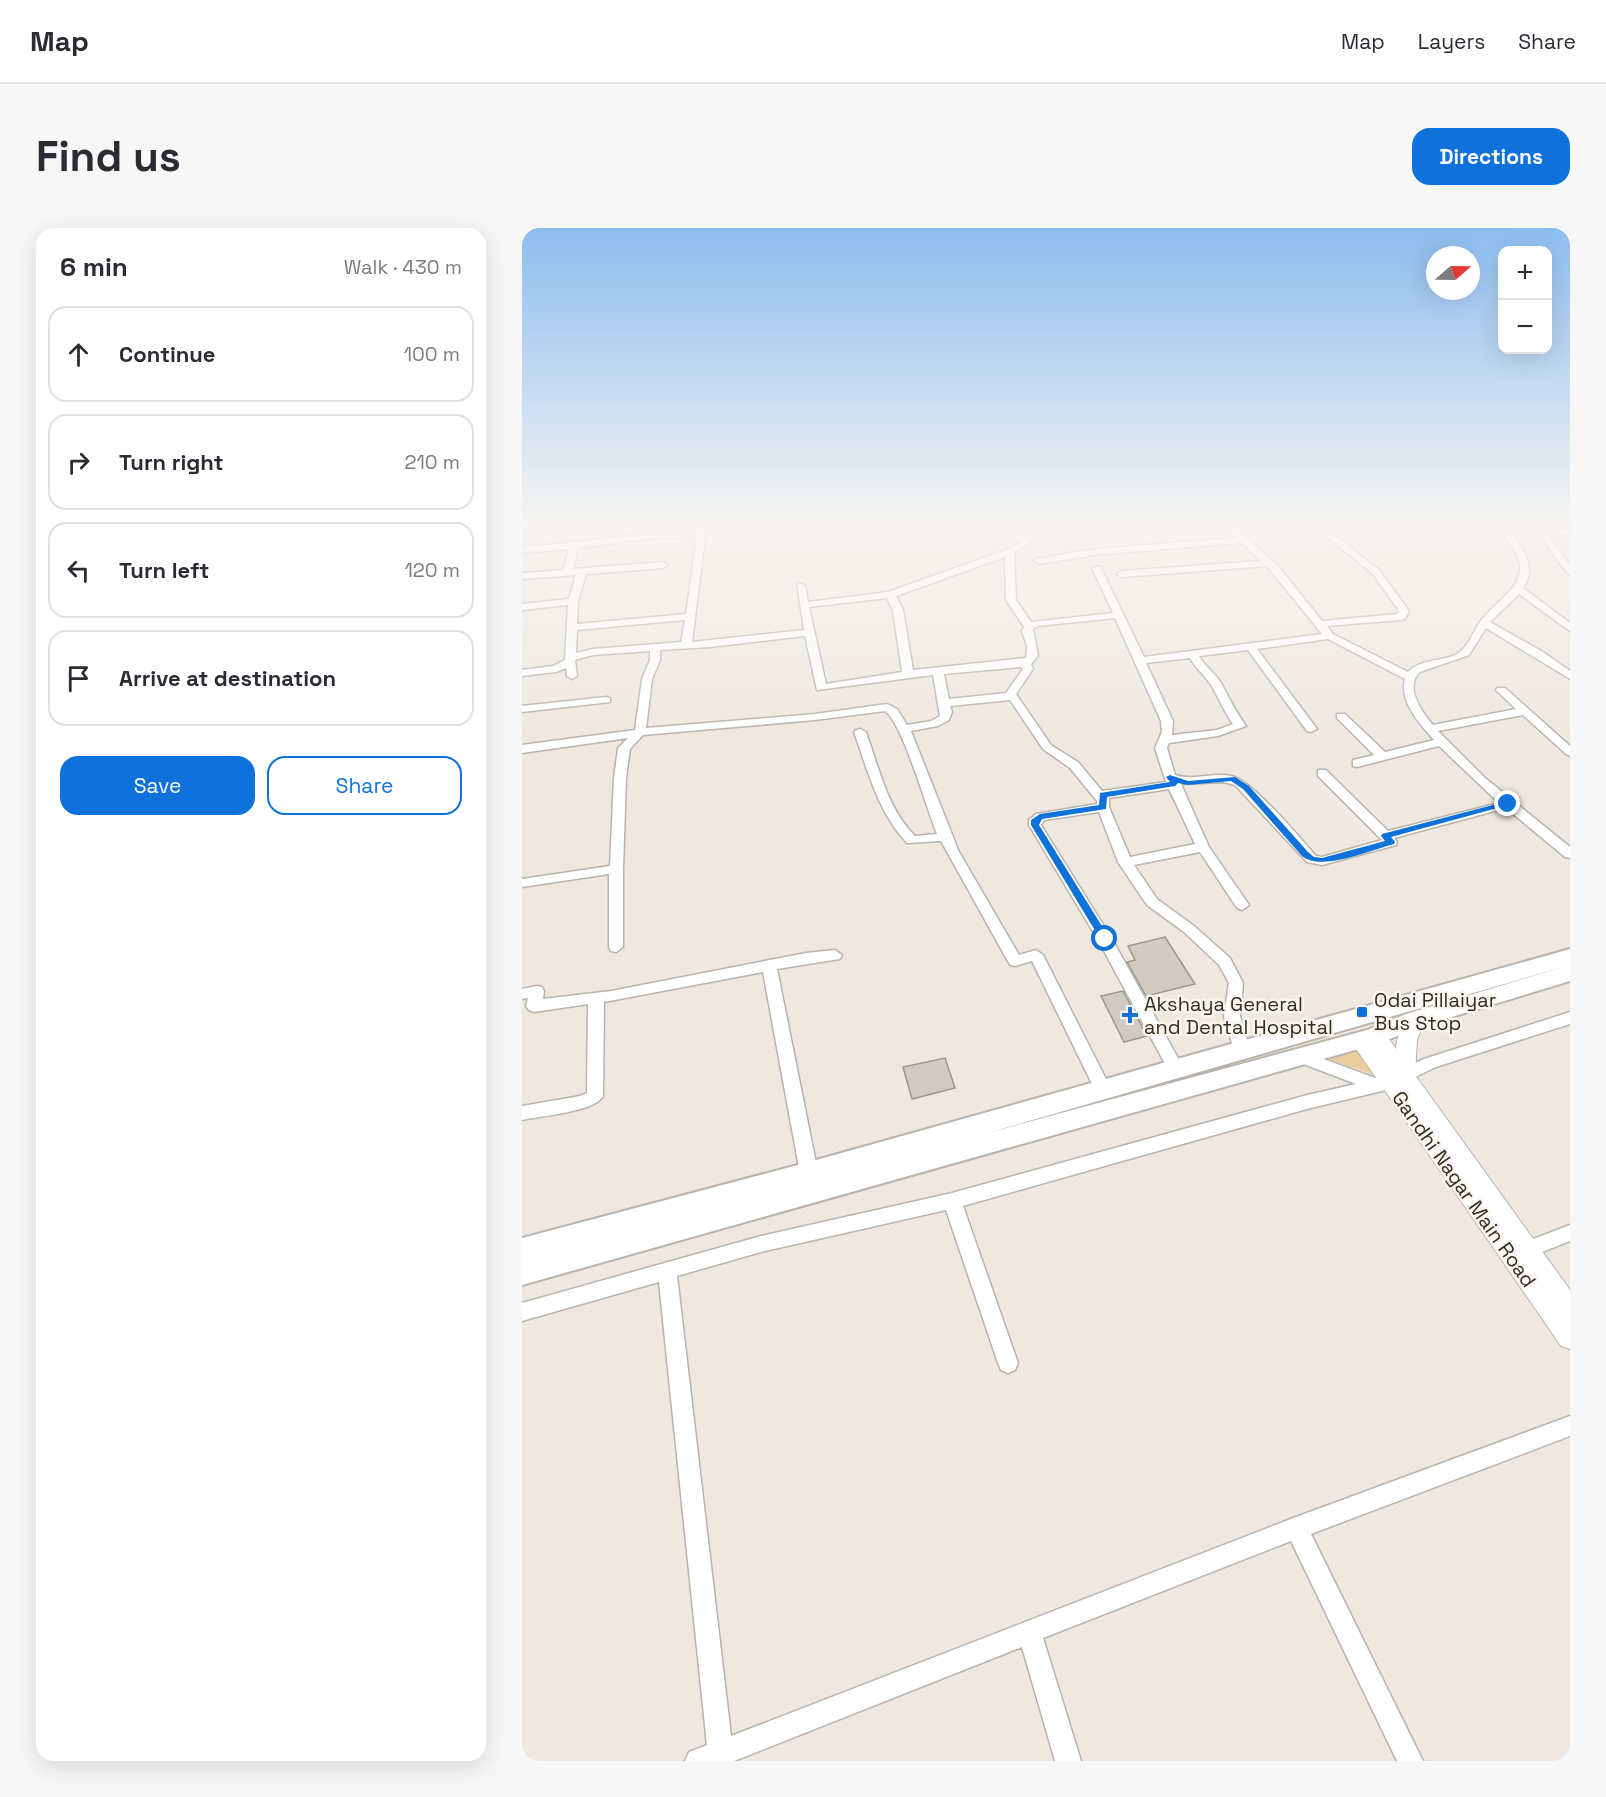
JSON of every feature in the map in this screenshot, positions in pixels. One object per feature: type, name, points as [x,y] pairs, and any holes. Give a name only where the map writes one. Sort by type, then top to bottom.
[{"type":"highway","points":[[522,1272],[1299,1056],[1570,957]]},
{"type":"highway","points":[[522,1250],[809,1173],[1242,1050],[1367,1032],[1570,973]]},
{"type":"main road","points":[[1390,1082],[1414,1020]]},
{"type":"main road","name":"Gandhi Nagar Main Road","points":[[1367,1032],[1390,1082],[1570,1337]]},
{"type":"main road","name":"Gandhi Nagar Main Road","points":[[1390,1082],[1527,1250],[1570,1311]]},
{"type":"street","points":[[572,676],[570,660],[575,594]]},
{"type":"street","points":[[686,645],[693,594]]},
{"type":"street","points":[[802,594],[828,701]]},
{"type":"street","points":[[804,605],[894,594]]},
{"type":"street","points":[[522,749],[828,701],[908,674],[1025,663],[1031,660],[1034,648],[1027,631],[1029,627],[1011,600],[1011,594]]},
{"type":"street","points":[[1109,594],[1167,721],[1168,732],[1161,748],[1173,781],[1203,847],[1242,905]]},
{"type":"street","points":[[1295,594],[1329,636],[1410,677]]},
{"type":"street","points":[[1319,624],[1401,617],[1404,611],[1391,594]]},
{"type":"street","points":[[1513,594],[1484,623],[1465,653],[1422,667],[1410,677],[1407,689],[1410,698],[1431,729],[1466,768],[1570,854]]},
{"type":"street","points":[[1525,594],[1570,628]]},
{"type":"street","points":[[890,595],[898,610],[908,674]]},
{"type":"street","points":[[522,607],[573,601]]},
{"type":"street","points":[[1029,627],[1044,622],[1119,615]]},
{"type":"street","points":[[572,627],[690,617]]},
{"type":"street","points":[[1484,623],[1539,654],[1570,676]]},
{"type":"street","points":[[522,673],[556,669],[570,660],[593,652],[710,644],[810,632]]},
{"type":"street","points":[[1140,661],[1329,636]]},
{"type":"street","points":[[1251,646],[1311,729]]},
{"type":"street","points":[[616,947],[616,869],[620,778],[624,748],[640,732],[646,679],[655,660],[655,647]]},
{"type":"street","points":[[1164,740],[1218,733],[1240,726],[1228,711],[1215,682],[1200,667],[1193,654]]},
{"type":"street","points":[[1009,696],[1028,669],[1025,663]]},
{"type":"street","points":[[903,729],[934,723],[945,718],[945,703],[938,671]]},
{"type":"street","points":[[1501,690],[1570,752]]},
{"type":"street","points":[[945,703],[1014,697],[1047,747],[1074,765],[1102,803],[1125,862],[1152,902],[1189,929],[1225,962],[1236,983],[1232,1016],[1242,1050]]},
{"type":"street","points":[[522,709],[606,700]]},
{"type":"street","points":[[828,701],[887,707],[896,713],[945,837],[1015,961],[1036,956],[1103,1089]]},
{"type":"street","points":[[1431,729],[1525,711]]},
{"type":"street","points":[[1341,716],[1382,756]]},
{"type":"street","points":[[860,732],[893,818],[905,834],[912,840],[945,837]]},
{"type":"street","points":[[1358,763],[1442,742]]},
{"type":"street","points":[[1102,803],[1103,795],[1108,793],[1173,781],[1188,783],[1224,778],[1239,782],[1312,859],[1322,861],[1391,842],[1322,773]]},
{"type":"street","points":[[1102,803],[1040,817],[1035,820],[1035,825],[1105,939],[1176,1069]]},
{"type":"street","points":[[1385,836],[1508,804]]},
{"type":"street","points":[[1125,862],[1203,847]]},
{"type":"street","points":[[522,883],[616,869]]},
{"type":"street","points":[[522,994],[537,992],[534,1006],[596,998],[769,967],[806,958],[835,955]]},
{"type":"street","points":[[769,967],[809,1173]]},
{"type":"street","points":[[522,1113],[583,1102],[595,1096],[596,998]]},
{"type":"street","points":[[522,1312],[761,1244],[952,1201],[1307,1102],[1390,1082],[1430,1064],[1570,1018]]},
{"type":"street","points":[[1299,1056],[1390,1082]]},
{"type":"street","points":[[952,1201],[1008,1363]]},
{"type":"street","points":[[1527,1250],[1570,1233]]},
{"type":"street","points":[[667,1271],[713,1758],[1296,1528],[1570,1426]]},
{"type":"street","points":[[1296,1528],[1410,1761]]},
{"type":"street","points":[[1029,1632],[1068,1761]]},
{"type":"shaded area","points":[[1360,1050],[1375,1075],[1326,1058]]},
{"type":"building","points":[[1165,937],[1195,984],[1146,996],[1127,962],[1135,960],[1128,946]]},
{"type":"building","points":[[1123,991],[1147,1036],[1124,1042],[1101,996]]},
{"type":"building","points":[[945,1058],[955,1088],[912,1099],[903,1067]]},
{"type":"place","name":"Odai Pillaiyar Bus Stop","points":[[1362,1012]]},
{"type":"place","name":"Akshaya General and Dental Hospital","points":[[1130,1015]]},
{"type":"route","points":[[1105,939],[1035,825],[1035,820],[1040,817],[1103,807],[1103,795],[1175,784],[1170,777],[1188,783],[1233,779],[1246,787],[1305,854],[1312,859],[1322,861],[1391,842],[1385,836],[1508,804]]}]
